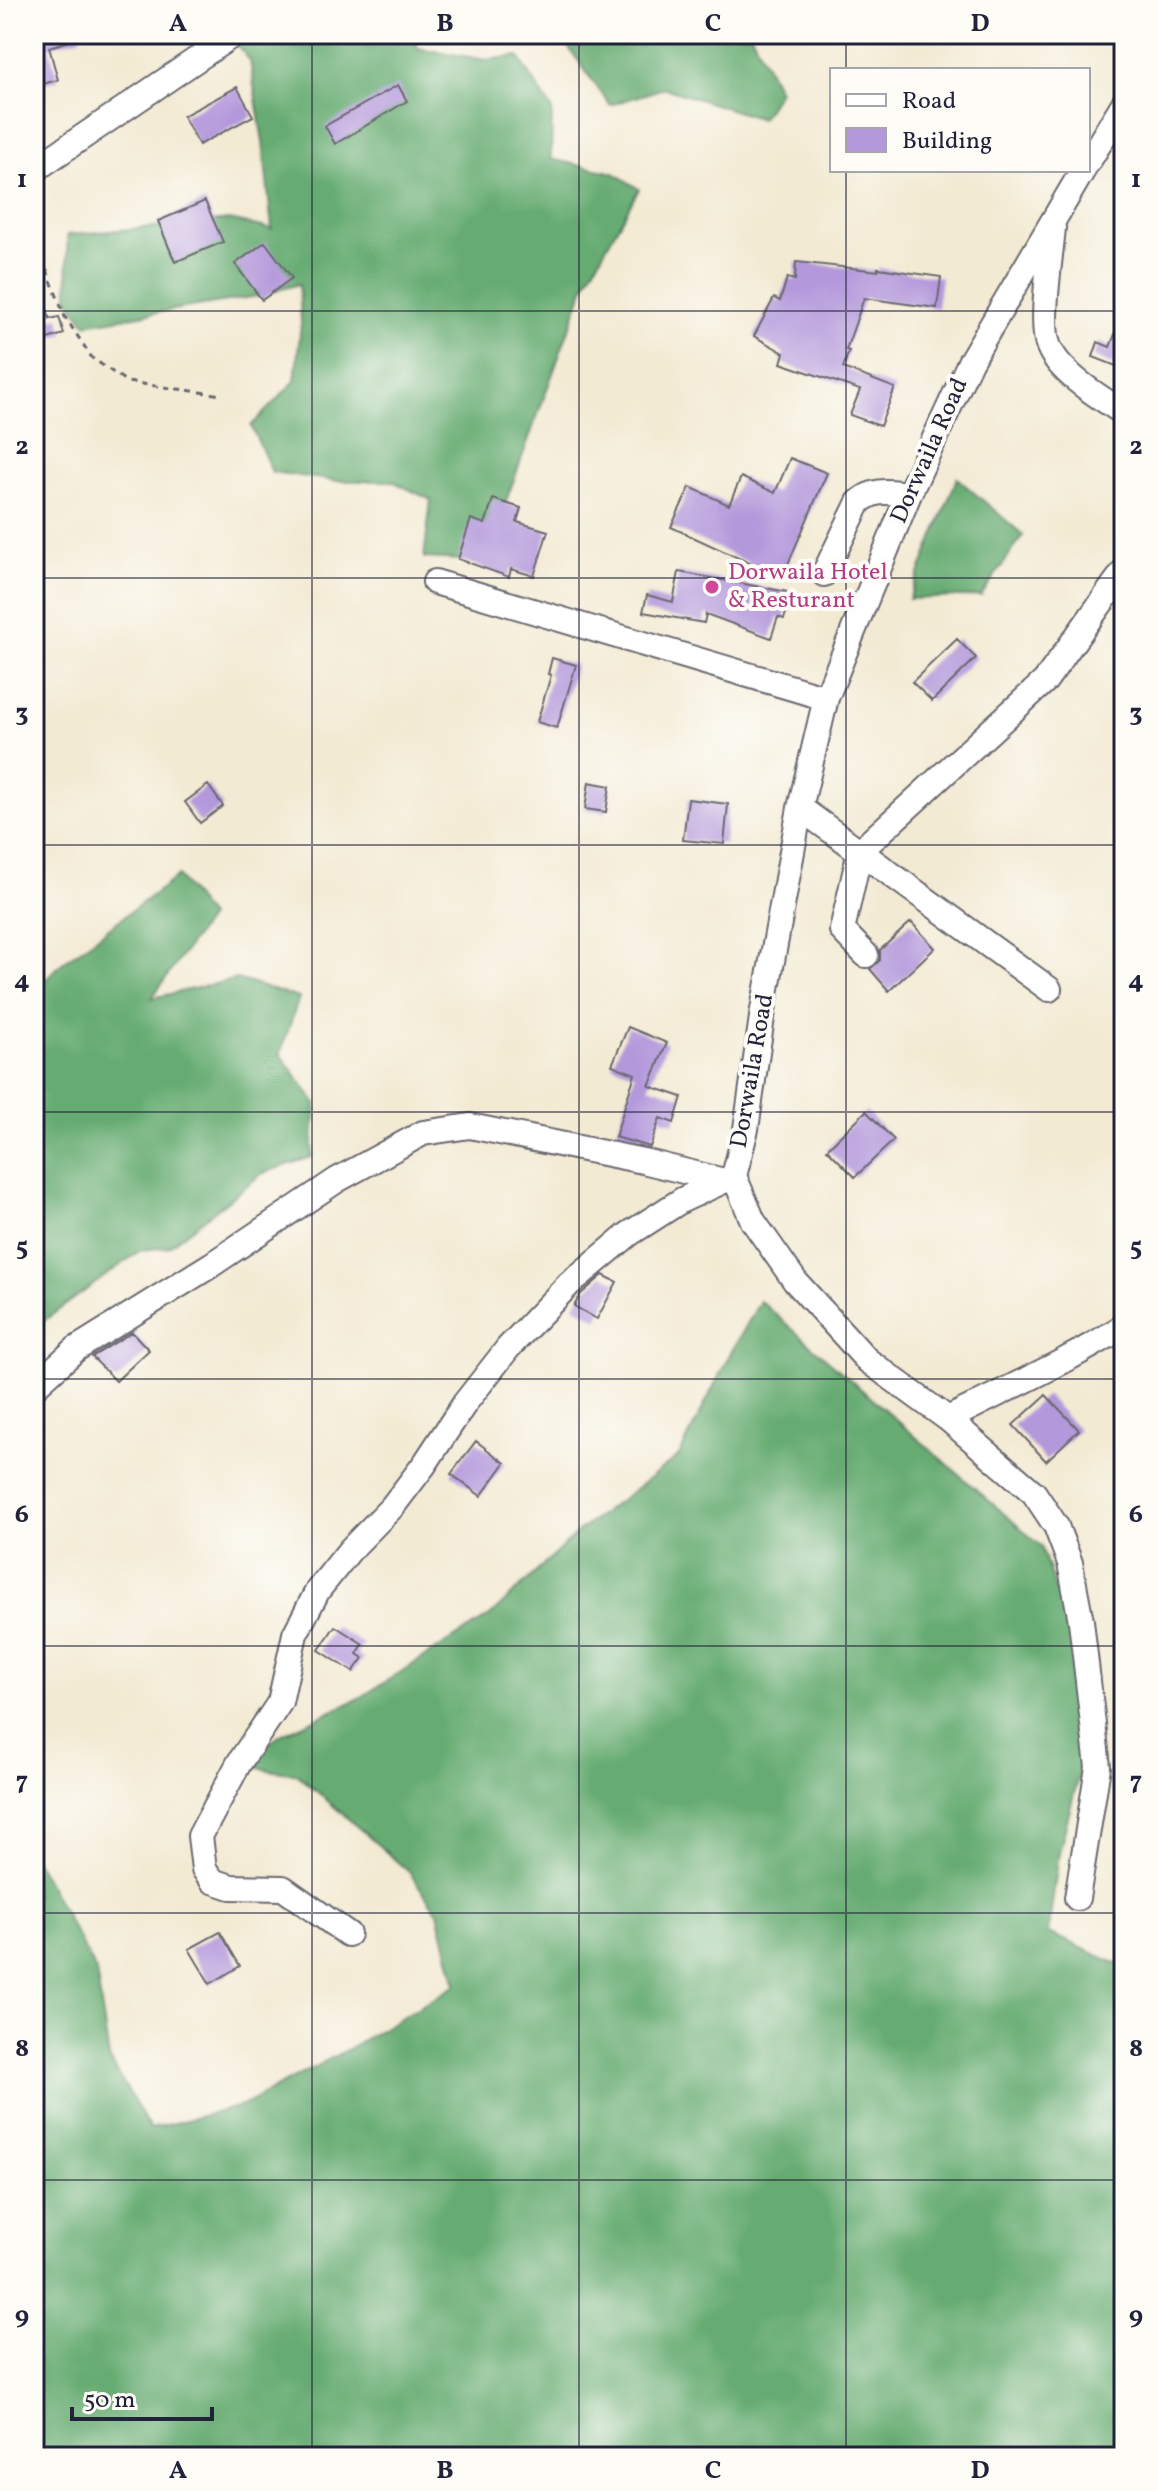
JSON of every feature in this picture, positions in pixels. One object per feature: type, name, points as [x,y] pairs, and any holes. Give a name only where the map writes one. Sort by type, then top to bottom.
[{"type":"street","points":[[34,170],[234,34]]},
{"type":"street","points":[[1090,159],[1124,103]]},
{"type":"street","name":"Dorwaila Road","points":[[1077,1898],[1098,1767],[1081,1621],[1070,1563],[1056,1526],[1034,1493],[948,1419],[867,1360],[795,1281],[727,1178],[746,1129],[763,1010],[800,808],[826,698],[909,494],[970,362],[1082,172]]},
{"type":"street","points":[[1054,223],[1045,327],[1049,347],[1062,366],[1092,392],[1124,413]]},
{"type":"street","points":[[824,574],[859,502],[868,494],[879,491],[909,494]]},
{"type":"street","points":[[866,955],[842,930],[860,851],[1045,681],[1124,571]]},
{"type":"street","points":[[435,582],[826,698]]},
{"type":"street","points":[[800,808],[1049,989]]},
{"type":"street","points":[[34,1387],[76,1349],[211,1265],[337,1180],[423,1133],[470,1126],[727,1178]]},
{"type":"street","points":[[348,1934],[283,1888],[231,1887],[213,1881],[202,1861],[200,1836],[239,1763],[280,1702],[295,1634],[318,1590],[350,1550],[392,1507],[508,1348],[569,1284],[629,1234],[682,1200],[727,1178]]},
{"type":"street","points":[[948,1419],[1091,1347],[1124,1326]]},
{"type":"path","points":[[34,250],[42,257],[65,317],[92,358],[127,382],[222,395]]},
{"type":"green space","points":[[229,34],[411,34],[418,48],[486,60],[518,56],[552,109],[551,159],[614,173],[639,189],[586,283],[484,561],[424,558],[431,500],[392,481],[337,481],[272,472],[251,426],[295,381],[301,323],[299,284],[258,296],[86,324],[68,298],[67,235],[229,220],[272,229],[250,61]]},
{"type":"green space","points":[[559,34],[751,34],[779,91],[761,119],[664,88],[610,105]]},
{"type":"green space","points":[[957,478],[1023,535],[981,596],[909,599]]},
{"type":"green space","points":[[178,876],[209,917],[152,998],[237,979],[299,998],[280,1054],[316,1103],[312,1157],[263,1173],[168,1247],[141,1250],[34,1328],[34,992],[61,964]]},
{"type":"green space","points":[[760,1301],[1041,1546],[1095,1710],[1059,1853],[1048,1933],[1124,1967],[1124,2457],[34,2457],[34,1858],[96,1970],[109,2058],[150,2129],[242,2106],[341,2053],[456,1985],[438,1913],[409,1872],[297,1774],[243,1762],[282,1734],[358,1699],[491,1615],[578,1532],[679,1456]]},
{"type":"building","points":[[34,34],[81,34],[81,38],[49,47],[58,80],[34,86]]},
{"type":"building","points":[[398,85],[407,101],[335,144],[325,126]]},
{"type":"building","points":[[237,87],[253,116],[199,145],[183,116]]},
{"type":"building","points":[[205,201],[223,242],[175,262],[158,221]]},
{"type":"building","points":[[265,242],[292,278],[262,300],[235,264]]},
{"type":"building","points":[[796,262],[878,271],[878,268],[941,277],[937,308],[864,298],[843,368],[895,388],[880,426],[850,415],[860,390],[781,363],[784,353],[754,336],[774,298],[780,301],[787,278],[795,280]]},
{"type":"building","points":[[34,280],[38,280],[50,319],[59,317],[64,334],[34,343]]},
{"type":"building","points":[[1123,314],[1124,369],[1093,357],[1098,342],[1110,347]]},
{"type":"building","points":[[790,458],[827,473],[782,578],[671,527],[690,487],[729,505],[741,477],[775,493]]},
{"type":"building","points":[[493,499],[521,508],[517,522],[548,531],[534,576],[511,569],[509,577],[458,559],[471,519],[485,524]]},
{"type":"building","points":[[679,572],[793,593],[784,619],[778,617],[771,638],[706,614],[704,623],[643,612],[647,595],[673,602]]},
{"type":"building","points":[[957,639],[976,658],[932,701],[912,682]]},
{"type":"building","points":[[552,658],[576,665],[557,728],[537,722],[551,675],[548,674]]},
{"type":"building","points":[[589,782],[610,786],[606,812],[585,809]]},
{"type":"building","points":[[208,785],[223,806],[200,823],[185,802]]},
{"type":"building","points":[[688,799],[728,804],[724,844],[683,840]]},
{"type":"building","points":[[911,922],[935,948],[889,991],[870,969],[880,960],[880,950]]},
{"type":"building","points":[[628,1027],[667,1043],[649,1086],[682,1097],[674,1123],[660,1118],[650,1147],[615,1137],[635,1074],[612,1065]]},
{"type":"building","points":[[866,1111],[894,1140],[855,1177],[827,1149]]},
{"type":"building","points":[[603,1275],[617,1282],[597,1319],[574,1306],[581,1294]]},
{"type":"building","points":[[132,1332],[149,1350],[116,1381],[92,1357]]},
{"type":"building","points":[[1046,1395],[1079,1430],[1046,1461],[1013,1425]]},
{"type":"building","points":[[476,1441],[505,1463],[481,1496],[451,1474]]},
{"type":"building","points":[[335,1626],[363,1644],[357,1654],[363,1658],[353,1672],[319,1650]]},
{"type":"building","points":[[220,1932],[240,1966],[210,1984],[189,1949]]},
{"type":"place","name":"Dorwaila Hotel & Resturant","points":[[712,587]]}]
